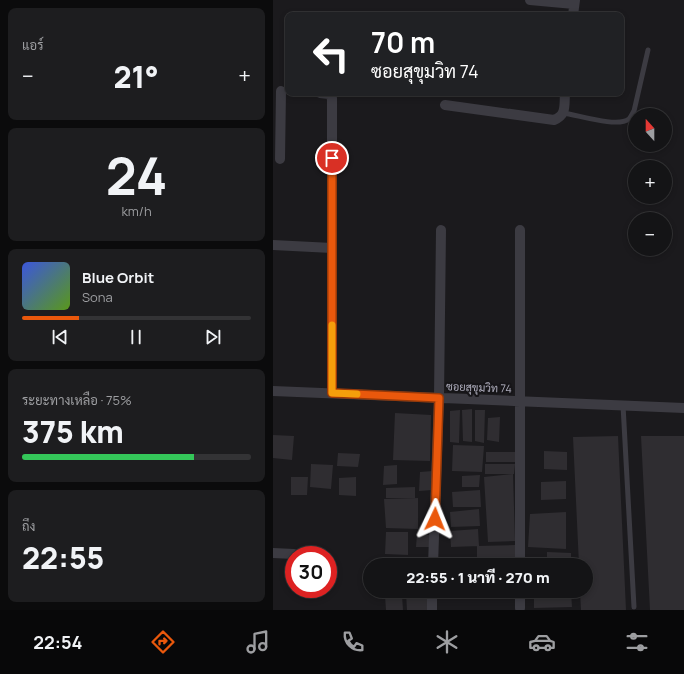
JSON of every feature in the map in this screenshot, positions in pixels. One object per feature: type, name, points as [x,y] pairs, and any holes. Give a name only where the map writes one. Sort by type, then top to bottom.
[{"type":"street","points":[[529,0],[574,2],[573,12]]},
{"type":"street","points":[[281,91],[281,159]]},
{"type":"street","points":[[331,96],[333,98],[332,393]]},
{"type":"street","points":[[445,106],[553,120],[561,117],[563,113],[565,96]]},
{"type":"street","points":[[433,558],[439,398],[441,230]]},
{"type":"street","points":[[520,230],[520,558]]},
{"type":"street","points":[[273,245],[332,248]]},
{"type":"street","name":"ซอยสุขุมวิท 74","points":[[273,391],[684,408]]},
{"type":"street","points":[[273,553],[285,554]]},
{"type":"street","points":[[432,610],[433,598]]},
{"type":"street","points":[[520,598],[520,608]]},
{"type":"lane","points":[[563,113],[613,122],[624,122],[630,119],[634,111],[648,50]]},
{"type":"lane","points":[[623,406],[634,607]]},
{"type":"building","points":[[472,409],[472,442],[463,441],[462,410]]},
{"type":"building","points":[[460,410],[459,443],[450,442],[450,411]]},
{"type":"building","points":[[475,410],[485,410],[484,443],[475,441]]},
{"type":"building","points":[[395,413],[431,415],[430,461],[393,460]]},
{"type":"building","points":[[500,417],[499,442],[487,440],[488,418]]},
{"type":"building","points":[[273,435],[294,436],[292,460],[273,458]]},
{"type":"building","points":[[618,436],[626,610],[581,610],[580,598],[593,598],[593,558],[579,558],[573,437]]},
{"type":"building","points":[[641,436],[684,436],[684,610],[650,610]]},
{"type":"building","points":[[453,445],[484,446],[482,472],[452,471]]},
{"type":"building","points":[[544,451],[567,452],[567,470],[544,469]]},
{"type":"building","points":[[486,452],[516,452],[515,462],[486,462]]},
{"type":"building","points":[[338,453],[360,454],[358,467],[337,466]]},
{"type":"building","points":[[311,464],[333,465],[331,489],[310,487]]},
{"type":"building","points":[[485,464],[515,464],[514,474],[485,474]]},
{"type":"building","points":[[397,465],[397,484],[383,485],[384,466]]},
{"type":"building","points":[[433,471],[432,490],[419,491],[420,472]]},
{"type":"building","points":[[513,474],[515,541],[488,542],[484,477]]},
{"type":"building","points":[[480,475],[479,487],[462,487],[462,476]]},
{"type":"building","points":[[291,477],[308,477],[307,495],[291,495]]},
{"type":"building","points":[[356,477],[356,496],[339,495],[339,478]]},
{"type":"building","points":[[566,481],[566,499],[541,500],[541,482]]},
{"type":"building","points":[[415,487],[415,498],[386,498],[386,488]]},
{"type":"building","points":[[480,490],[481,507],[453,507],[452,492]]},
{"type":"building","points":[[418,498],[418,529],[386,528],[384,499]]},
{"type":"building","points":[[479,509],[480,526],[451,527],[450,512]]},
{"type":"building","points":[[566,512],[566,549],[528,547],[530,514]]},
{"type":"building","points":[[478,529],[479,546],[451,547],[450,531]]},
{"type":"building","points":[[386,532],[408,532],[408,555],[385,554]]},
{"type":"building","points":[[417,534],[429,535],[429,547],[416,547]]},
{"type":"building","points":[[515,545],[516,558],[477,558],[477,546]]},
{"type":"building","points":[[547,552],[571,553],[571,558],[547,558]]},
{"type":"building","points":[[385,598],[402,598],[403,610],[386,610]]},
{"type":"building","points":[[406,598],[429,598],[430,610],[407,610]]},
{"type":"building","points":[[452,598],[481,598],[452,599]]},
{"type":"building","points":[[534,598],[571,598],[572,607],[534,608]]},
{"type":"slow traffic","points":[[332,325],[332,393],[357,394]]},
{"type":"route","points":[[332,158],[332,393],[439,398],[435,519]]}]
